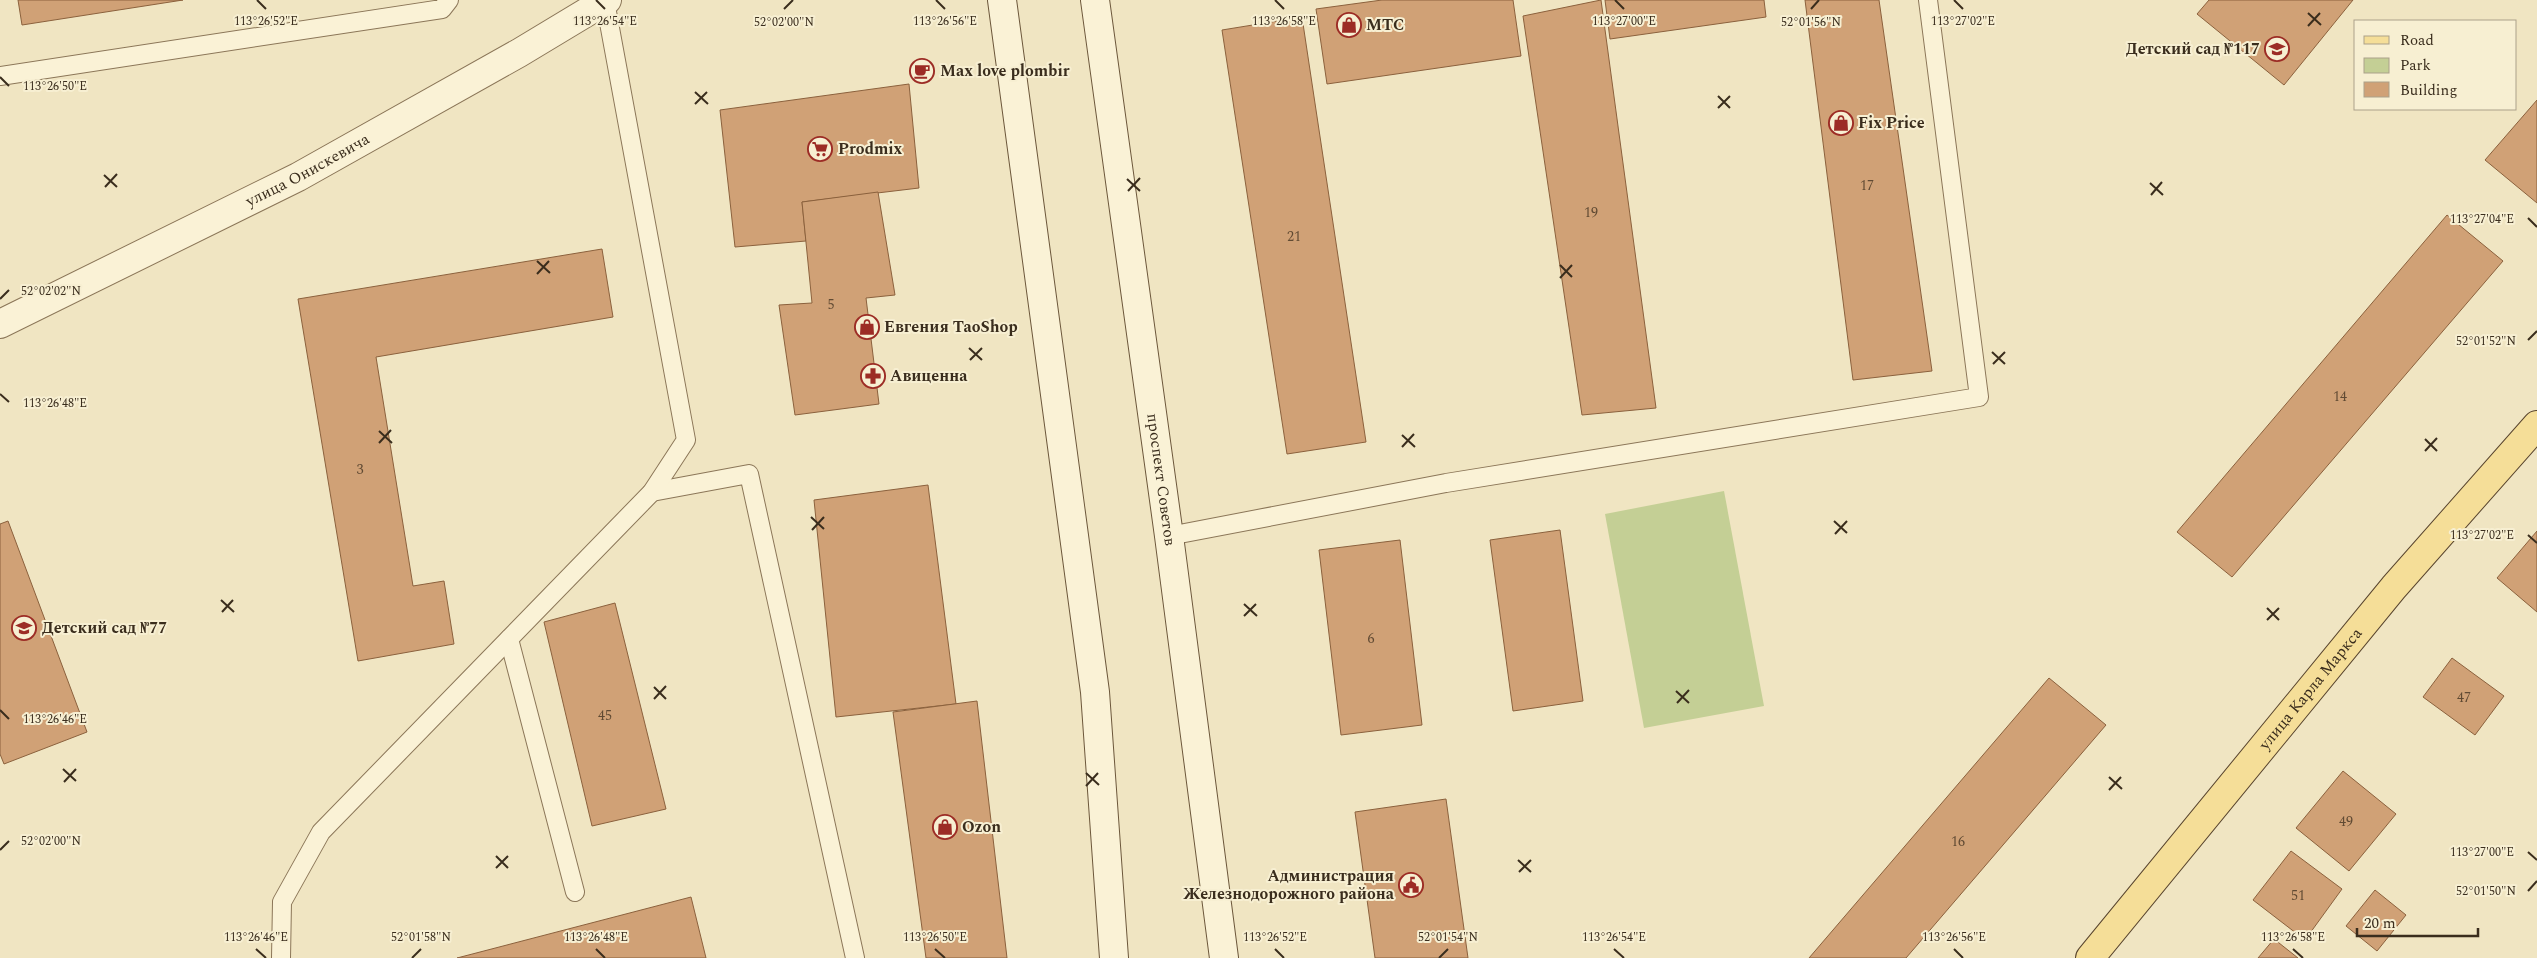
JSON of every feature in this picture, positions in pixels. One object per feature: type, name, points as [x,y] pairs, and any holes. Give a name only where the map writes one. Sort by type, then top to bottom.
[{"type":"main road","name":"улица Онискевича","points":[[0,324],[298,177],[519,53],[606,0]]},
{"type":"main road","points":[[1002,0],[1095,692],[1114,958]]},
{"type":"main road","name":"проспект Советов","points":[[1095,0],[1169,536],[1224,958]]},
{"type":"main road","name":"улица Карла Маркса","points":[[2090,958],[2394,587],[2537,424]]},
{"type":"lane","points":[[0,76],[442,9],[449,0]]},
{"type":"lane","points":[[281,958],[282,902],[321,832],[652,492],[686,440],[606,0]]},
{"type":"lane","points":[[1169,536],[1446,483],[1979,397],[1928,0]]},
{"type":"lane","points":[[652,492],[748,474],[855,958]]},
{"type":"lane","points":[[509,639],[575,892]]},
{"type":"green space","points":[[1724,491],[1764,706],[1644,728],[1605,514]]},
{"type":"building","points":[[18,0],[183,0],[22,25]]},
{"type":"building","points":[[1382,0],[1513,0],[1521,56],[1327,84],[1316,9]]},
{"type":"building","points":[[1601,0],[1656,408],[1582,415],[1523,16]]},
{"type":"building","points":[[1605,0],[1764,0],[1766,17],[1610,39]]},
{"type":"building","points":[[1805,0],[1879,0],[1932,371],[1853,380]]},
{"type":"building","name":"Детский сад №117","points":[[2209,0],[2353,0],[2284,85],[2197,14]]},
{"type":"building","points":[[1302,17],[1366,442],[1287,454],[1222,30]]},
{"type":"building","name":"Prodmix","points":[[909,84],[919,188],[802,202],[806,241],[735,247],[720,110]]},
{"type":"building","points":[[2537,100],[2537,203],[2485,160]]},
{"type":"building","points":[[878,192],[895,295],[866,298],[879,404],[795,415],[779,305],[812,303],[802,202]]},
{"type":"building","points":[[2447,215],[2503,261],[2232,577],[2177,532]]},
{"type":"building","points":[[602,249],[613,317],[376,357],[413,586],[444,581],[454,644],[358,661],[298,299]]},
{"type":"building","points":[[928,485],[956,704],[836,717],[814,500]]},
{"type":"building","name":"Детский сад №77","points":[[8,521],[87,732],[4,764],[0,754],[0,524]]},
{"type":"building","points":[[1560,530],[1583,701],[1513,711],[1490,540]]},
{"type":"building","points":[[2537,531],[2537,612],[2497,578]]},
{"type":"building","points":[[1400,540],[1422,725],[1341,735],[1319,550]]},
{"type":"building","points":[[615,603],[666,809],[592,826],[544,622]]},
{"type":"building","points":[[2452,658],[2504,696],[2475,735],[2423,697]]},
{"type":"building","points":[[2049,678],[2106,725],[1906,958],[1809,958]]},
{"type":"building","points":[[977,701],[1007,958],[926,958],[893,712]]},
{"type":"building","points":[[2343,771],[2396,814],[2349,871],[2296,828]]},
{"type":"building","name":"Администрация Железнодорожного района","points":[[1446,799],[1468,958],[1375,958],[1355,812]]},
{"type":"building","points":[[2291,851],[2342,889],[2305,940],[2253,900]]},
{"type":"building","points":[[2375,890],[2406,915],[2377,951],[2346,926]]},
{"type":"building","points":[[691,897],[706,958],[457,958]]},
{"type":"building","points":[[2274,939],[2298,958],[2258,958]]},
{"type":"place","name":"МТС","points":[[1349,25]]},
{"type":"place","name":"Детский сад №117","points":[[2277,49]]},
{"type":"place","name":"Max love plombir","points":[[922,71]]},
{"type":"place","name":"Fix Price","points":[[1841,123]]},
{"type":"place","name":"Prodmix","points":[[820,149]]},
{"type":"place","name":"Евгения TaoShop","points":[[867,327]]},
{"type":"place","name":"Авиценна","points":[[873,376]]},
{"type":"place","name":"Детский сад №77","points":[[24,628]]},
{"type":"place","name":"Ozon","points":[[945,827]]},
{"type":"place","name":"Администрация Железнодорожного района","points":[[1411,885]]}]
